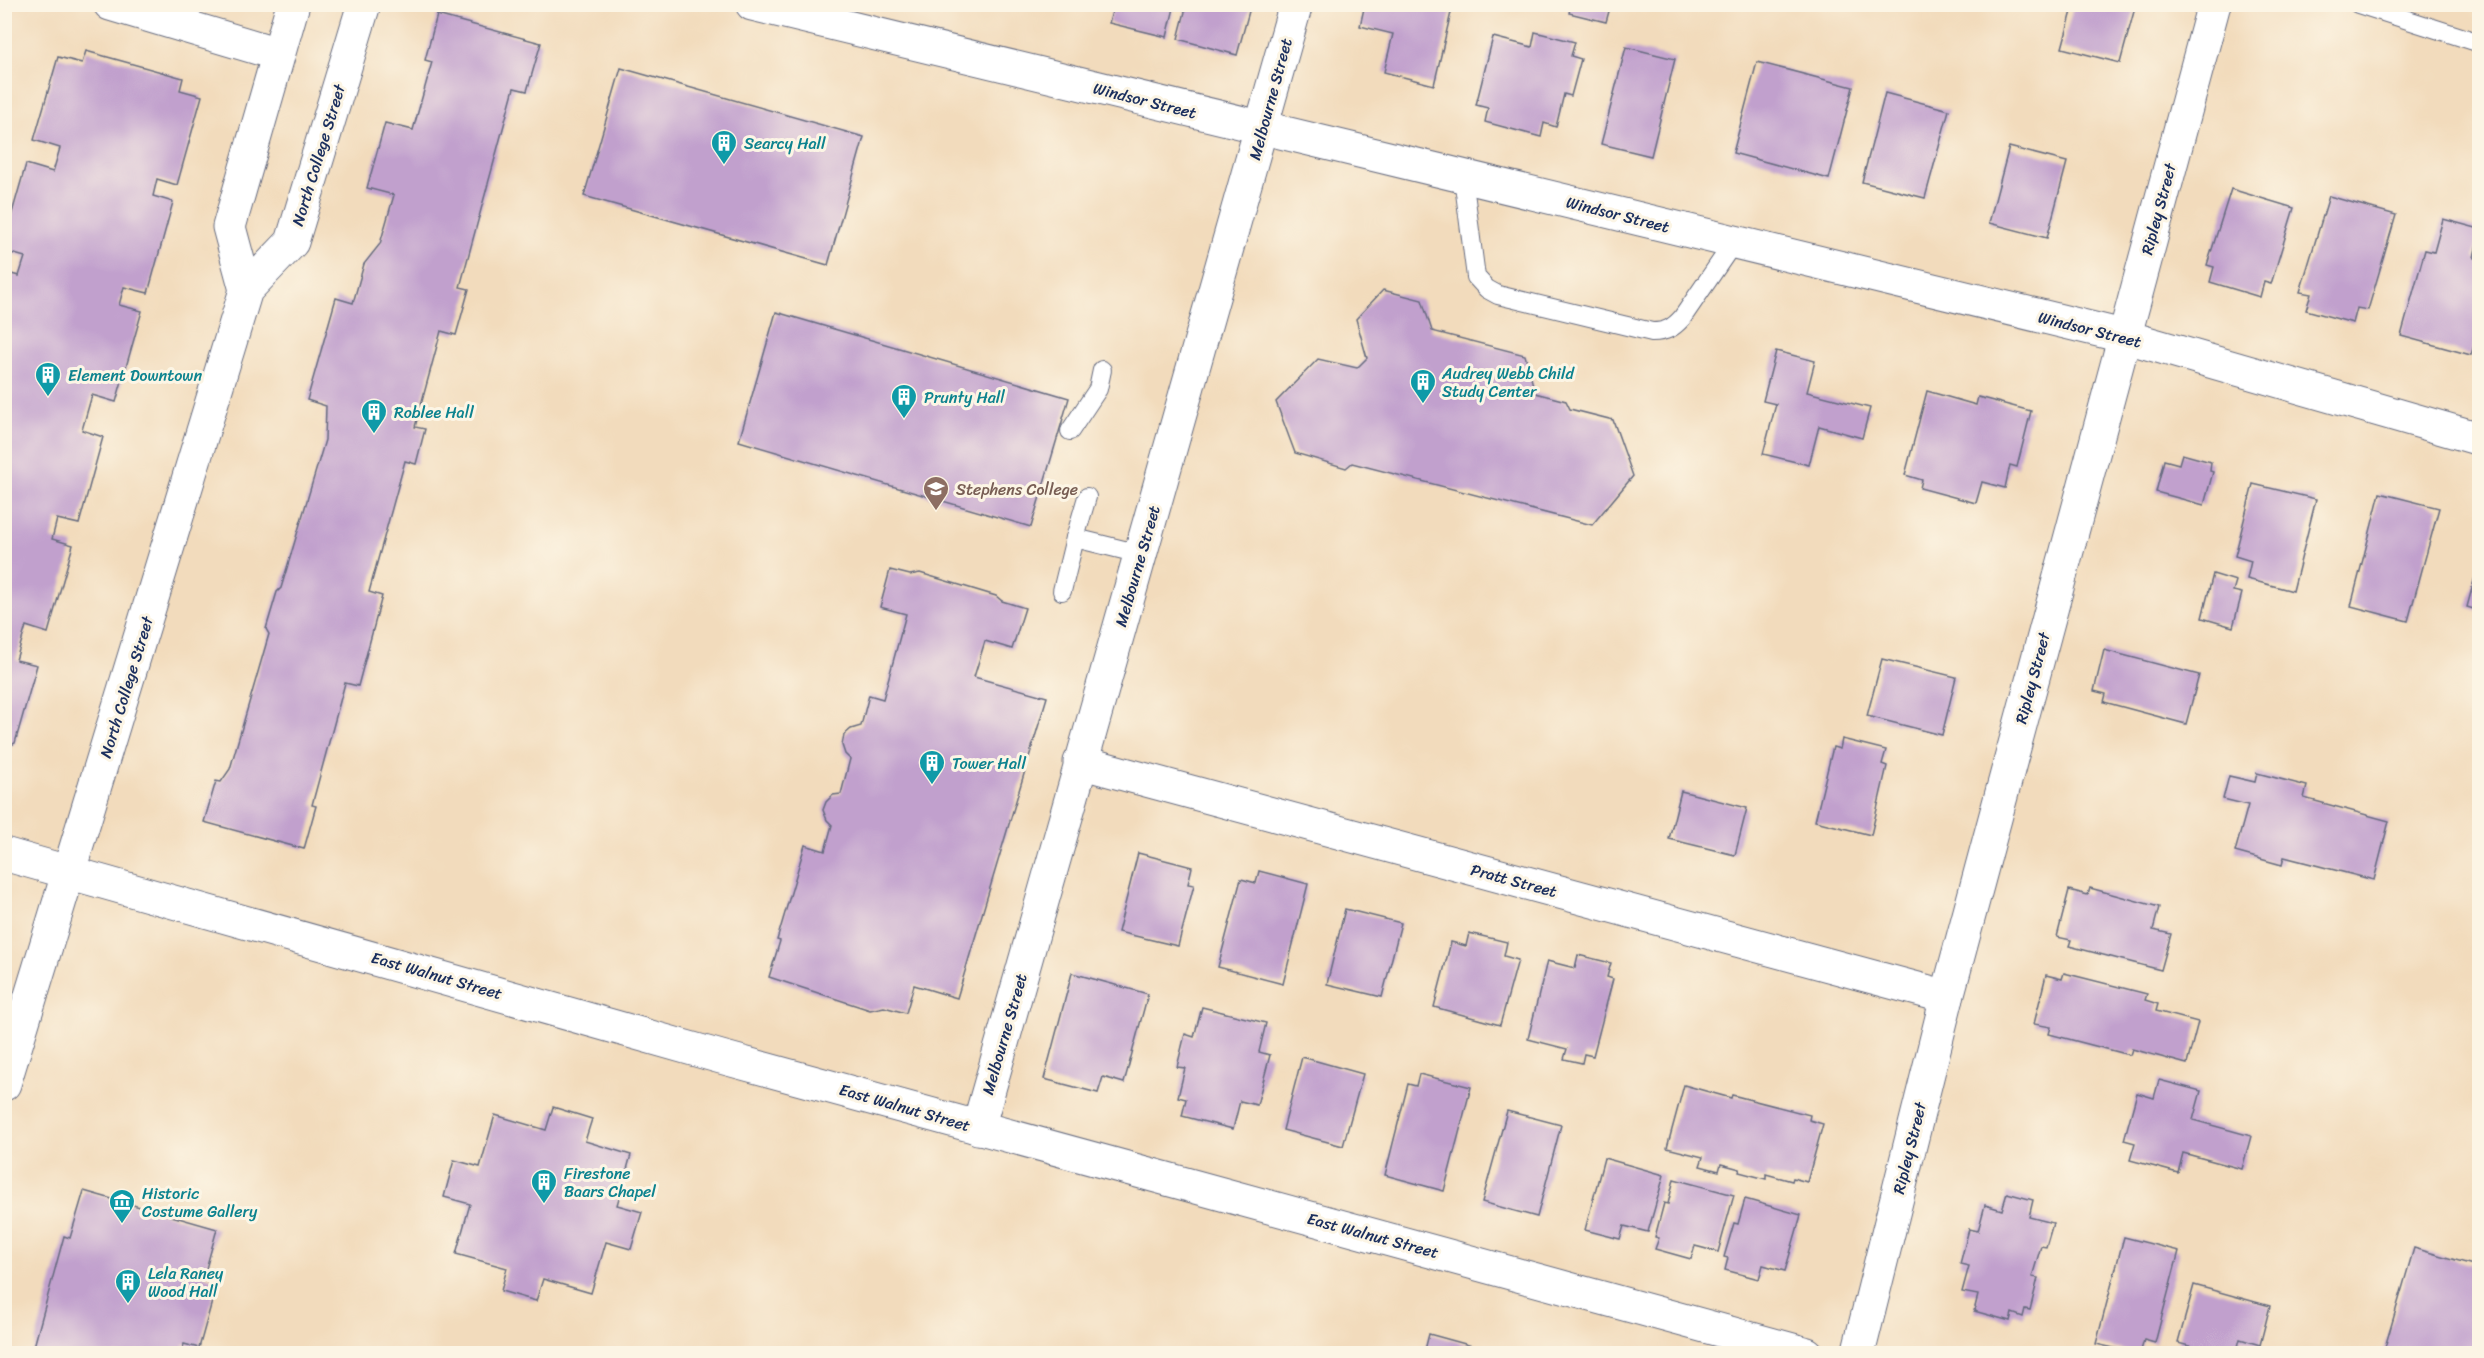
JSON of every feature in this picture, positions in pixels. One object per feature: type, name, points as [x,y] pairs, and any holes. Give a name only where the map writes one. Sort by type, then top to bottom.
[{"type":"street","points":[[110,4],[278,54]]},
{"type":"street","points":[[246,290],[229,227],[293,4]]},
{"type":"street","name":"North College Street","points":[[4,1084],[246,290],[292,242],[364,4]]},
{"type":"street","name":"Windsor Street","points":[[752,4],[2123,336],[2480,440]]},
{"type":"street","name":"Melbourne Street","points":[[978,1128],[1296,4]]},
{"type":"street","name":"Ripley Street","points":[[1858,1353],[1947,998],[2214,4]]},
{"type":"street","name":"Pratt Street","points":[[1080,762],[1947,998]]},
{"type":"street","name":"East Walnut Street","points":[[4,854],[978,1128],[1807,1353]]},
{"type":"lane","points":[[2358,4],[2480,43]]},
{"type":"lane","points":[[1463,177],[1476,277],[1487,289],[1509,298],[1652,332],[1662,332],[1673,328],[1682,318],[1734,242]]},
{"type":"lane","points":[[1070,431],[1098,389],[1102,370]]},
{"type":"lane","points":[[1062,591],[1087,497]]},
{"type":"lane","points":[[1075,537],[1140,554]]},
{"type":"building","points":[[1114,4],[1175,4],[1167,37],[1109,23]]},
{"type":"building","points":[[1187,4],[1251,4],[1237,55],[1178,39]]},
{"type":"building","points":[[1365,4],[1453,4],[1434,85],[1384,72],[1393,34],[1360,26]]},
{"type":"building","points":[[1571,4],[1611,4],[1606,22],[1569,13]]},
{"type":"building","points":[[2074,4],[2136,4],[2120,63],[2062,48]]},
{"type":"building","name":"Roblee Hall","points":[[437,15],[541,43],[527,91],[514,88],[460,287],[469,289],[456,335],[441,331],[415,427],[425,429],[416,464],[405,461],[369,592],[382,596],[358,686],[345,683],[312,805],[316,806],[304,849],[204,822],[216,781],[221,782],[230,769],[269,634],[266,629],[277,592],[281,588],[325,440],[326,406],[307,400],[336,298],[353,303],[364,264],[380,244],[394,195],[367,188],[385,123],[413,130],[432,62],[425,60]]},
{"type":"building","points":[[1535,32],[1575,42],[1571,56],[1581,59],[1571,96],[1564,94],[1556,127],[1544,123],[1541,137],[1485,122],[1488,108],[1476,105],[1493,37],[1532,47]]},
{"type":"building","points":[[1626,47],[1675,59],[1651,156],[1601,144]]},
{"type":"building","name":"Element Downtown","points":[[86,51],[183,78],[180,90],[202,96],[177,185],[157,179],[153,196],[173,202],[148,293],[124,287],[119,305],[142,311],[116,402],[92,395],[82,430],[103,437],[79,524],[57,519],[52,539],[73,545],[48,633],[26,626],[16,660],[37,665],[15,743],[4,749],[4,272],[19,276],[25,257],[4,251],[4,241],[26,164],[53,172],[60,148],[34,140],[58,57],[82,63]]},
{"type":"building","points":[[1757,62],[1853,87],[1829,179],[1733,153]]},
{"type":"building","name":"Searcy Hall","points":[[621,68],[864,137],[828,265],[584,196]]},
{"type":"building","points":[[1885,93],[1949,110],[1925,198],[1862,182]]},
{"type":"building","points":[[2009,147],[2067,162],[2047,238],[1989,223]]},
{"type":"building","points":[[2231,189],[2294,208],[2271,284],[2264,282],[2260,297],[2210,282],[2214,267],[2207,265]]},
{"type":"building","points":[[2329,196],[2396,215],[2368,310],[2357,308],[2353,323],[2306,310],[2311,294],[2300,292]]},
{"type":"building","points":[[2443,219],[2480,229],[2474,258],[2480,259],[2480,326],[2471,355],[2401,336],[2425,250],[2434,252]]},
{"type":"building","name":"Audrey Webb Child Study Center","points":[[1383,290],[1422,300],[1432,331],[1525,355],[1535,393],[1566,401],[1570,409],[1613,420],[1633,476],[1592,525],[1352,463],[1346,468],[1295,453],[1276,402],[1318,359],[1357,368],[1367,358],[1356,319]]},
{"type":"building","name":"Prunty Hall","points":[[776,312],[1069,398],[1031,527],[739,441]]},
{"type":"building","points":[[1776,351],[1815,361],[1807,392],[1870,408],[1862,438],[1819,426],[1809,465],[1763,454],[1776,404],[1763,401]]},
{"type":"building","points":[[1927,391],[1976,405],[1978,397],[2031,411],[2017,467],[2010,465],[2005,488],[1982,482],[1976,503],[1920,488],[1922,480],[1905,475]]},
{"type":"building","points":[[2182,454],[2211,462],[2210,471],[2213,472],[2204,505],[2156,492],[2164,460],[2179,464]]},
{"type":"building","points":[[2253,484],[2316,499],[2293,591],[2247,579],[2251,561],[2235,556]]},
{"type":"building","points":[[2380,493],[2439,508],[2408,621],[2351,606]]},
{"type":"building","points":[[2480,562],[2480,611],[2467,607]]},
{"type":"building","name":"Tower Hall","points":[[890,570],[910,575],[920,573],[996,596],[1002,601],[1025,608],[1012,649],[985,641],[974,677],[1047,697],[957,998],[914,985],[906,1013],[884,1007],[870,1010],[769,977],[780,941],[777,940],[805,845],[825,851],[832,825],[823,810],[826,802],[833,795],[841,794],[850,759],[845,754],[842,745],[844,735],[851,729],[861,726],[869,695],[883,699],[906,614],[880,607]]},
{"type":"building","points":[[2213,574],[2236,581],[2233,591],[2242,593],[2233,627],[2202,618]]},
{"type":"building","points":[[2104,650],[2199,675],[2186,724],[2104,702],[2106,694],[2094,691]]},
{"type":"building","points":[[1882,659],[1956,677],[1942,735],[1867,716]]},
{"type":"building","points":[[1842,739],[1886,750],[1882,764],[1887,766],[1871,835],[1815,821],[1833,747],[1840,749]]},
{"type":"building","points":[[2257,773],[2307,786],[2304,798],[2389,821],[2374,880],[2284,857],[2282,865],[2235,852],[2248,805],[2223,799],[2229,776],[2255,782]]},
{"type":"building","points":[[1681,791],[1747,808],[1735,855],[1669,839]]},
{"type":"building","points":[[1138,853],[1192,867],[1188,884],[1194,885],[1178,946],[1118,932]]},
{"type":"building","points":[[1259,871],[1308,884],[1283,984],[1218,967],[1241,879],[1256,883]]},
{"type":"building","points":[[2090,888],[2159,907],[2153,930],[2171,934],[2161,970],[2069,946],[2071,940],[2057,937],[2069,890],[2088,895]]},
{"type":"building","points":[[1345,909],[1401,923],[1382,997],[1327,984]]},
{"type":"building","points":[[1469,933],[1507,942],[1504,956],[1518,960],[1500,1025],[1434,1007],[1451,942],[1466,946]]},
{"type":"building","points":[[1578,955],[1611,963],[1607,977],[1613,979],[1593,1056],[1584,1054],[1582,1063],[1564,1059],[1567,1049],[1528,1039],[1547,961],[1575,968]]},
{"type":"building","points":[[1072,973],[1148,994],[1124,1083],[1103,1077],[1098,1093],[1044,1079]]},
{"type":"building","points":[[2064,973],[2147,994],[2145,1000],[2158,1004],[2156,1011],[2198,1022],[2187,1064],[2132,1049],[2130,1055],[2049,1034],[2051,1027],[2034,1024],[2046,975],[2062,979]]},
{"type":"building","points":[[1202,1007],[1266,1023],[1259,1052],[1270,1055],[1257,1105],[1240,1101],[1233,1129],[1182,1116],[1186,1099],[1178,1097],[1185,1068],[1177,1067],[1185,1034],[1194,1037]]},
{"type":"building","points":[[1302,1057],[1363,1074],[1343,1146],[1283,1130]]},
{"type":"building","points":[[1419,1074],[1471,1087],[1444,1191],[1385,1175],[1408,1084],[1416,1086]]},
{"type":"building","points":[[2159,1080],[2201,1091],[2193,1120],[2251,1136],[2242,1169],[2183,1153],[2178,1173],[2130,1160],[2135,1143],[2124,1140],[2137,1093],[2154,1098]]},
{"type":"building","points":[[1684,1085],[1810,1115],[1809,1120],[1823,1124],[1807,1182],[1793,1178],[1792,1181],[1766,1174],[1766,1179],[1739,1172],[1740,1169],[1721,1164],[1719,1171],[1700,1166],[1703,1157],[1667,1148]]},
{"type":"building","name":"Firestone Baars Chapel","points":[[553,1107],[592,1119],[585,1141],[631,1155],[617,1205],[642,1212],[631,1249],[606,1242],[591,1293],[543,1279],[536,1301],[501,1291],[507,1268],[456,1254],[470,1204],[444,1197],[454,1160],[480,1167],[495,1115],[546,1130]]},
{"type":"building","points":[[1507,1111],[1561,1125],[1537,1217],[1482,1202]]},
{"type":"building","points":[[1604,1158],[1664,1175],[1648,1232],[1624,1226],[1620,1239],[1585,1230]]},
{"type":"building","points":[[1674,1179],[1734,1195],[1718,1252],[1695,1246],[1691,1259],[1655,1249],[1659,1238],[1655,1237],[1664,1203],[1668,1204]]},
{"type":"building","name":"Lela Raney Wood Hall","points":[[84,1191],[217,1229],[204,1276],[218,1280],[199,1348],[184,1344],[181,1354],[32,1354],[64,1236],[70,1238]]},
{"type":"building","points":[[2007,1193],[2033,1200],[2029,1217],[2053,1223],[2046,1247],[2041,1246],[2032,1277],[2038,1278],[2030,1310],[2025,1309],[2023,1317],[2012,1313],[2010,1321],[1974,1311],[1978,1295],[1962,1292],[1969,1266],[1960,1264],[1969,1229],[1978,1231],[1985,1205],[2002,1210]]},
{"type":"building","points":[[1745,1199],[1801,1215],[1785,1271],[1763,1265],[1759,1279],[1725,1270],[1728,1258],[1724,1257],[1734,1223],[1738,1224]]},
{"type":"building","points":[[2124,1237],[2179,1251],[2155,1343],[2144,1340],[2140,1354],[2096,1344]]},
{"type":"building","points":[[2414,1248],[2480,1267],[2480,1354],[2383,1354]]},
{"type":"building","points":[[2194,1285],[2270,1306],[2260,1345],[2240,1339],[2236,1354],[2191,1354],[2193,1347],[2178,1343]]},
{"type":"building","points":[[1429,1334],[1498,1353],[1498,1354],[1424,1354]]},
{"type":"place","name":"Searcy Hall","points":[[724,166]]},
{"type":"place","name":"Element Downtown","points":[[48,398]]},
{"type":"place","name":"Audrey Webb Child Study Center","points":[[1423,405]]},
{"type":"place","name":"Prunty Hall","points":[[904,420]]},
{"type":"place","name":"Roblee Hall","points":[[374,435]]},
{"type":"place","name":"Stephens College","points":[[936,512]]},
{"type":"place","name":"Tower Hall","points":[[932,786]]},
{"type":"place","name":"Firestone Baars Chapel","points":[[544,1205]]},
{"type":"place","name":"Historic Costume Gallery","points":[[122,1225]]},
{"type":"place","name":"Lela Raney Wood Hall","points":[[128,1305]]}]
